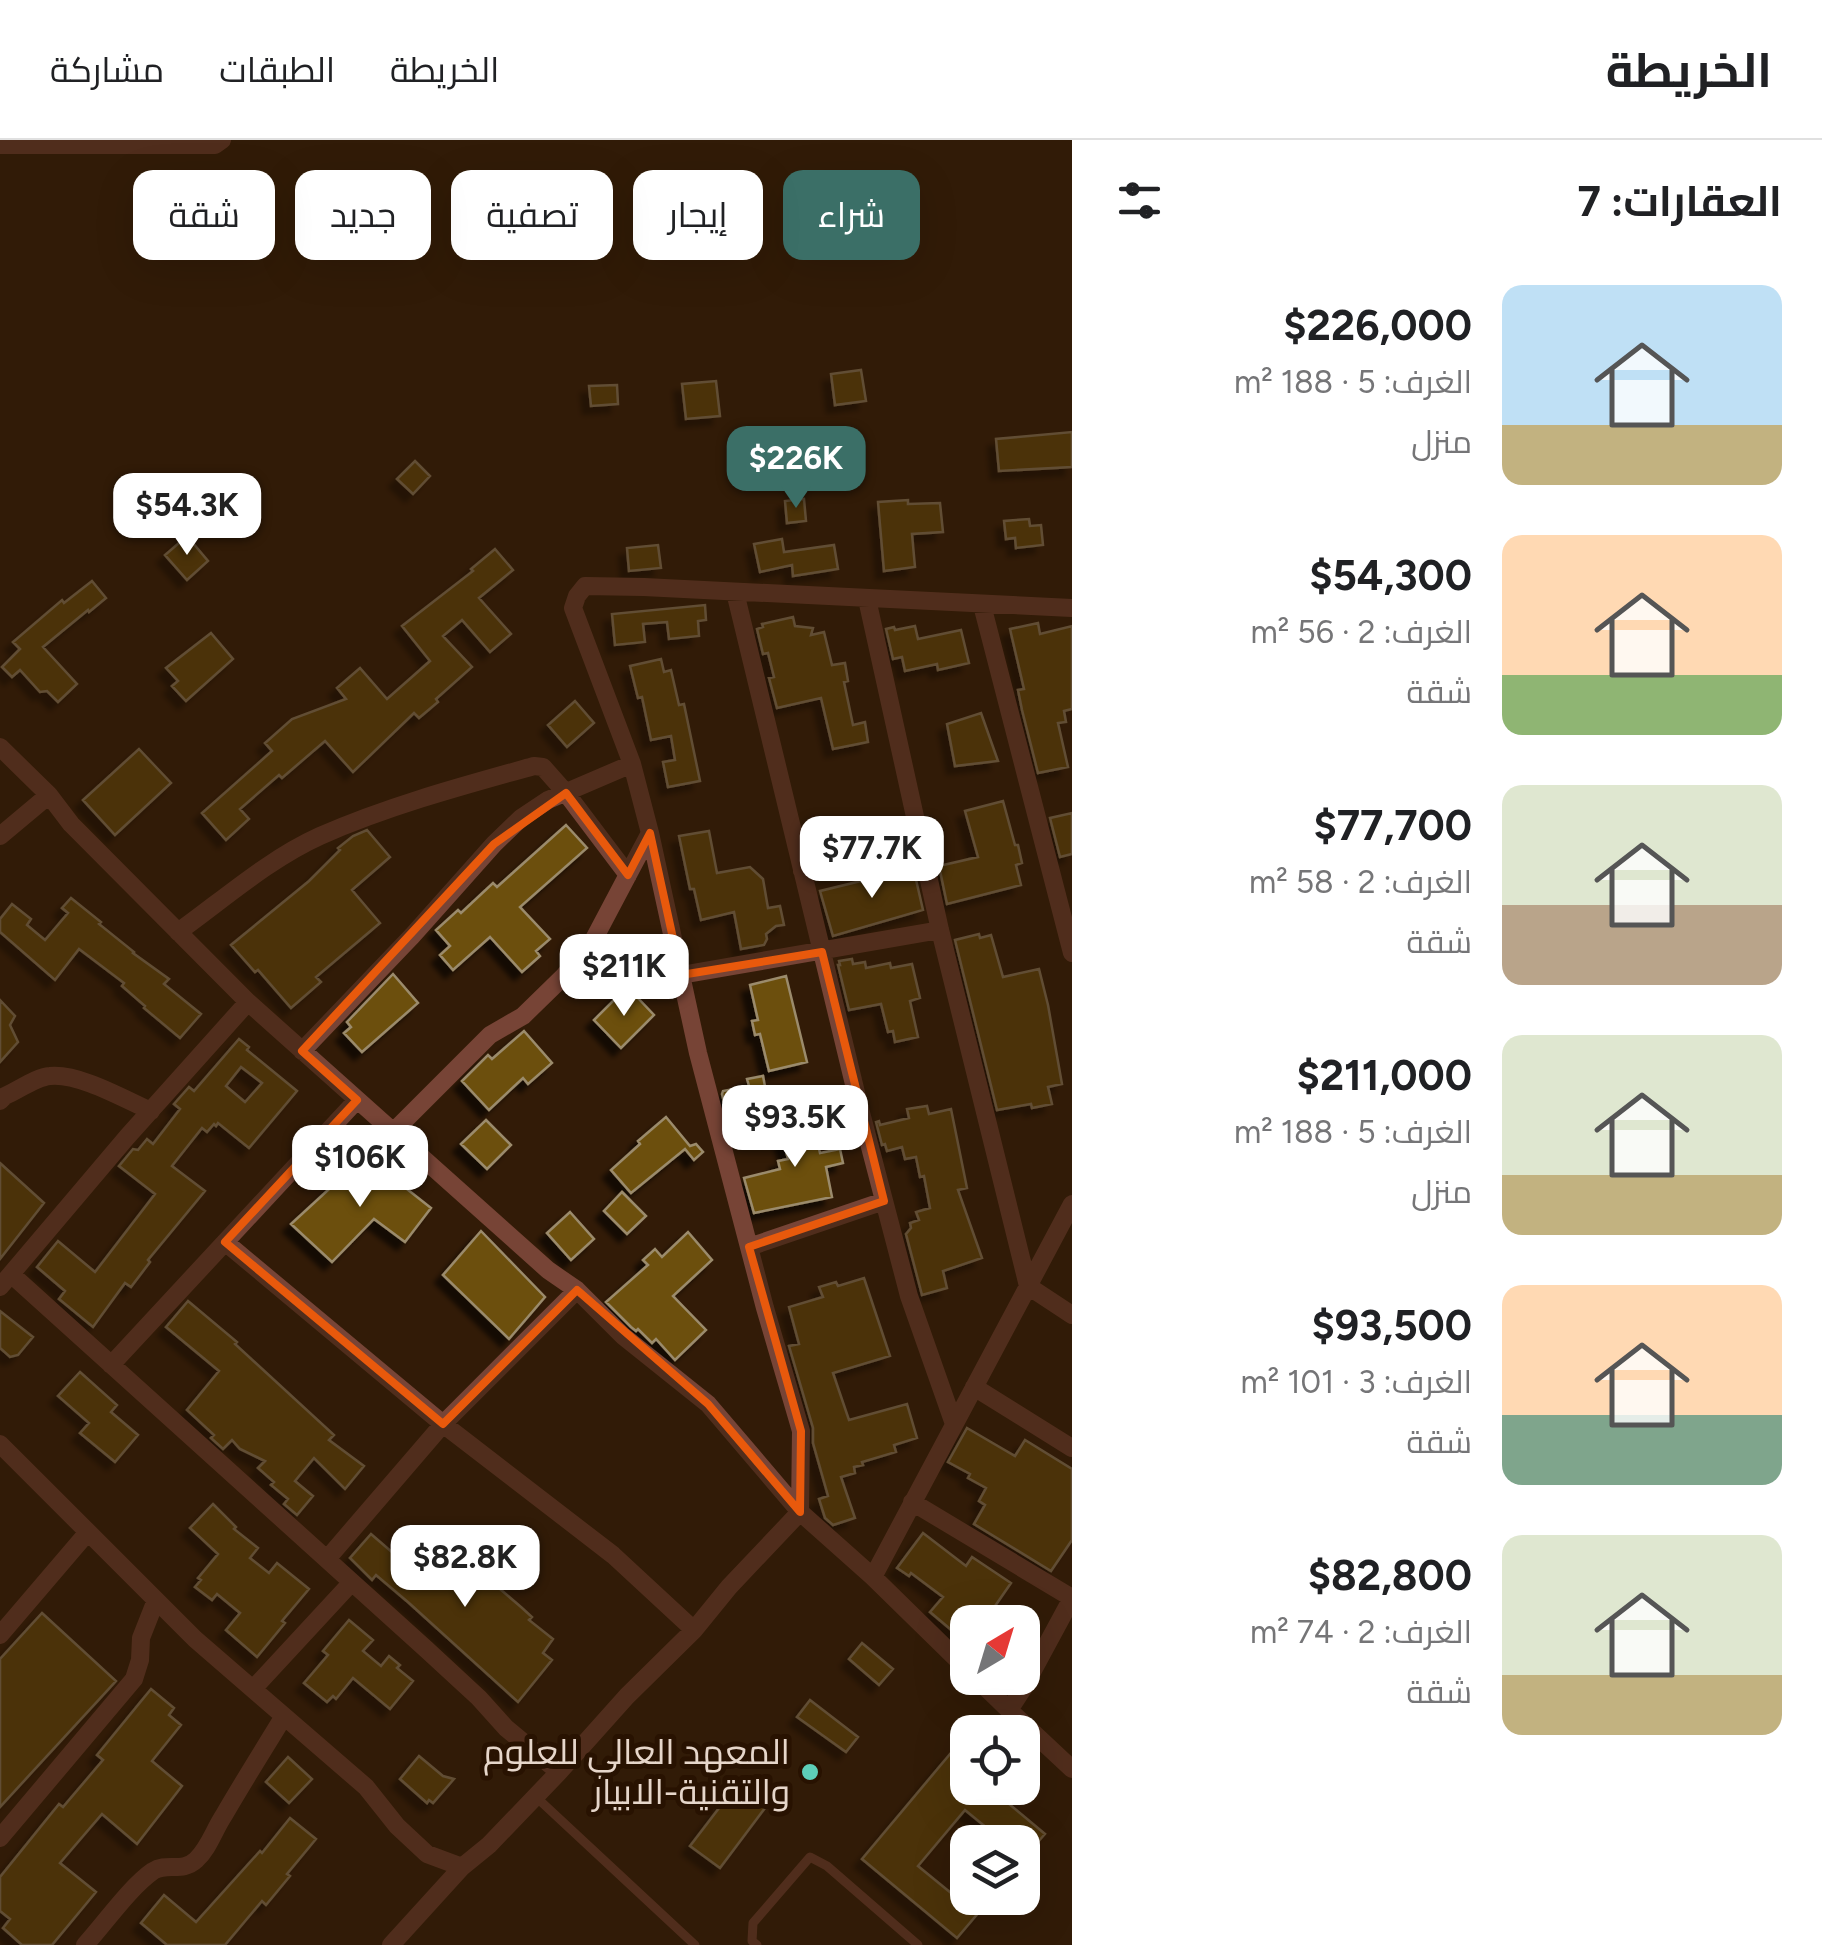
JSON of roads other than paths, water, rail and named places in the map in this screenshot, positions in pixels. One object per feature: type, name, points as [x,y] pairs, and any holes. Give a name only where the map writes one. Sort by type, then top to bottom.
[{"type":"street","points":[[0,145],[215,144],[222,140]]},
{"type":"street","points":[[391,1945],[694,1630],[800,1512],[801,1431],[698,1053],[632,764],[573,608],[577,596],[585,586],[644,587],[1072,608]]},
{"type":"street","points":[[735,592],[909,1296],[954,1424]]},
{"type":"street","points":[[866,599],[940,930],[1028,1286],[1072,1314]]},
{"type":"street","points":[[982,605],[1072,953]]},
{"type":"street","points":[[0,748],[248,1002],[548,1270],[576,1290],[623,1336],[708,1404],[800,1512],[950,1652]]},
{"type":"street","points":[[302,1051],[521,818],[548,800],[632,764]]},
{"type":"street","points":[[178,932],[271,864],[318,837],[455,788],[534,766],[543,767],[566,793],[628,874]]},
{"type":"street","points":[[0,836],[50,795]]},
{"type":"street","points":[[393,1132],[490,1035],[523,1016],[564,976],[594,939],[650,833]]},
{"type":"street","points":[[802,870],[920,842]]},
{"type":"street","points":[[681,975],[940,930]]},
{"type":"street","points":[[248,1002],[6,1280],[112,1364],[478,1698],[506,1728],[559,1772]]},
{"type":"street","points":[[0,1102],[46,1076],[63,1077],[151,1111]]},
{"type":"street","points":[[112,1364],[357,1100]]},
{"type":"street","points":[[749,1246],[884,1201]]},
{"type":"street","points":[[873,1577],[1072,1204]]},
{"type":"street","points":[[225,1242],[443,1424],[613,1555],[694,1630]]},
{"type":"street","points":[[326,1559],[443,1424],[576,1290]]},
{"type":"street","points":[[974,1387],[1072,1448]]},
{"type":"street","points":[[0,1445],[195,1638],[366,1788],[427,1854],[462,1867]]},
{"type":"street","points":[[912,1502],[1072,1598],[1009,1710]]},
{"type":"street","points":[[0,1635],[88,1532]]},
{"type":"street","points":[[253,1689],[352,1582]]},
{"type":"street","points":[[0,1838],[134,1680],[141,1638],[156,1600]]},
{"type":"street","points":[[994,1695],[1072,1769]]},
{"type":"street","points":[[86,1945],[157,1868],[185,1868],[193,1864],[284,1716]]},
{"type":"lane","points":[[535,1796],[695,1945]]},
{"type":"lane","points":[[757,1945],[752,1941],[753,1923],[810,1857],[827,1866],[918,1945]]},
{"type":"place","name":"المعهد العالي للعلوم والتقنية-الابيار","points":[[810,1772]]}]
